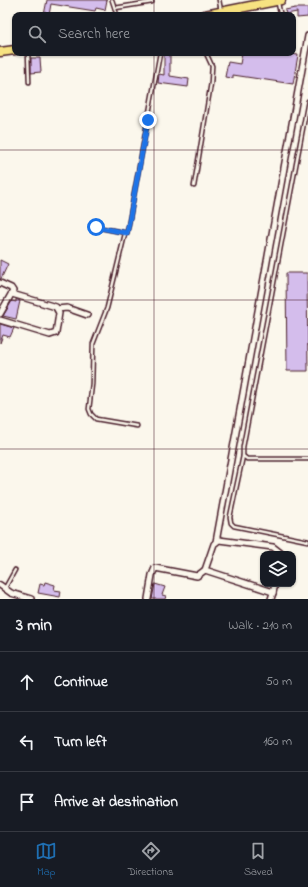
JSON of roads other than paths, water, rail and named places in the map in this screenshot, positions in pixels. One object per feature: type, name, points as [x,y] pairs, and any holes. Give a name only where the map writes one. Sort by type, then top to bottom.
[{"type":"main road","points":[[212,12],[254,2],[280,0]]},
{"type":"main road","points":[[0,52],[12,50]]},
{"type":"street","points":[[148,599],[152,575],[155,568],[197,576],[205,570],[216,542],[308,36]]},
{"type":"street","points":[[0,283],[11,288],[12,294],[0,314]]},
{"type":"street","points":[[12,294],[57,309],[67,308],[87,314]]},
{"type":"street","points":[[0,320],[52,336],[56,333],[59,313],[57,309]]},
{"type":"street","points":[[216,542],[228,540],[274,547],[279,551]]},
{"type":"street","points":[[205,570],[273,593]]},
{"type":"street","points":[[2,587],[11,593],[31,599]]},
{"type":"street","points":[[271,599],[274,587]]},
{"type":"lane","points":[[112,0],[116,12]]},
{"type":"lane","points":[[219,0],[220,9]]},
{"type":"lane","points":[[280,0],[280,12]]},
{"type":"lane","points":[[114,8],[152,2]]},
{"type":"lane","points":[[28,56],[29,82]]},
{"type":"lane","points":[[137,426],[96,419],[91,414],[93,344],[107,308],[125,234],[128,229],[159,56]]},
{"type":"lane","points":[[194,186],[211,83],[212,66],[207,56]]},
{"type":"lane","points":[[308,101],[243,447],[243,456],[230,517],[234,526],[308,541]]},
{"type":"lane","points":[[96,227],[125,234]]},
{"type":"lane","points":[[243,456],[247,459],[308,459]]},
{"type":"lane","points":[[2,587],[15,570]]}]
